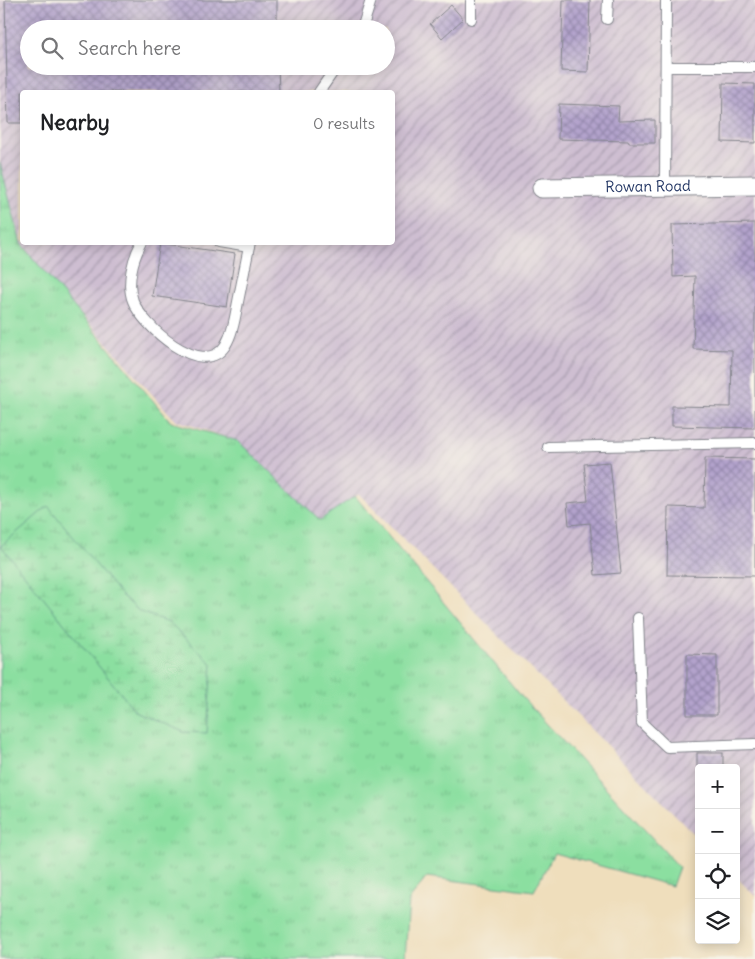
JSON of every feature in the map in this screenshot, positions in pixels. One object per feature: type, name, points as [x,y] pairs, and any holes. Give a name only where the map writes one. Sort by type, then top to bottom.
[{"type":"street","name":"Rowan Road","points":[[542,188],[755,185]]},
{"type":"lane","points":[[365,20],[371,0]]},
{"type":"lane","points":[[471,0],[471,19]]},
{"type":"lane","points":[[607,19],[608,0]]},
{"type":"lane","points":[[664,186],[666,0]]},
{"type":"lane","points":[[666,67],[755,67]]},
{"type":"lane","points":[[320,90],[331,75]]},
{"type":"lane","points":[[140,245],[136,253],[131,274],[132,299],[140,315],[161,337],[185,351],[198,356],[212,356],[224,348],[232,333],[250,245]]},
{"type":"lane","points":[[548,447],[755,443]]},
{"type":"lane","points":[[638,618],[642,723],[667,747],[755,744]]},
{"type":"shaded area","points":[[0,0],[755,0],[755,896],[740,881],[740,764],[695,764],[695,835],[359,494],[320,520],[238,441],[175,420],[22,248],[21,245],[395,245],[395,90],[20,90],[20,240],[0,163]]},
{"type":"green space","points":[[0,163],[20,245],[171,422],[238,441],[320,520],[355,496],[522,697],[679,867],[672,886],[554,853],[534,891],[427,877],[409,900],[405,959],[0,959]],"holes":[[[1,546],[121,595],[140,612],[211,664]]]},
{"type":"green space","points":[[48,506],[121,595],[140,612],[169,622],[212,664],[207,733],[184,732],[136,712],[1,546]]},
{"type":"building","points":[[5,0],[277,0],[277,20],[20,20],[20,75],[278,75],[279,90],[20,90],[20,123],[8,123]]},
{"type":"building","points":[[563,0],[590,0],[588,72],[561,71]]},
{"type":"building","points":[[451,5],[463,19],[442,38],[430,24]]},
{"type":"building","points":[[723,83],[755,84],[755,143],[722,142]]},
{"type":"building","points":[[559,104],[619,106],[618,121],[655,120],[655,143],[558,139]]},
{"type":"building","points":[[755,223],[755,428],[672,426],[672,406],[731,407],[732,350],[693,349],[695,276],[673,277],[672,225]]},
{"type":"building","points":[[160,245],[174,245],[235,254],[227,307],[152,296]]},
{"type":"building","points":[[705,458],[755,459],[755,576],[667,575],[668,507],[704,508]]},
{"type":"building","points":[[610,462],[621,573],[595,575],[590,523],[569,525],[567,503],[588,501],[584,464]]},
{"type":"building","points":[[687,654],[717,655],[717,715],[687,715]]},
{"type":"building","points":[[697,753],[723,753],[723,764],[697,764]]}]
